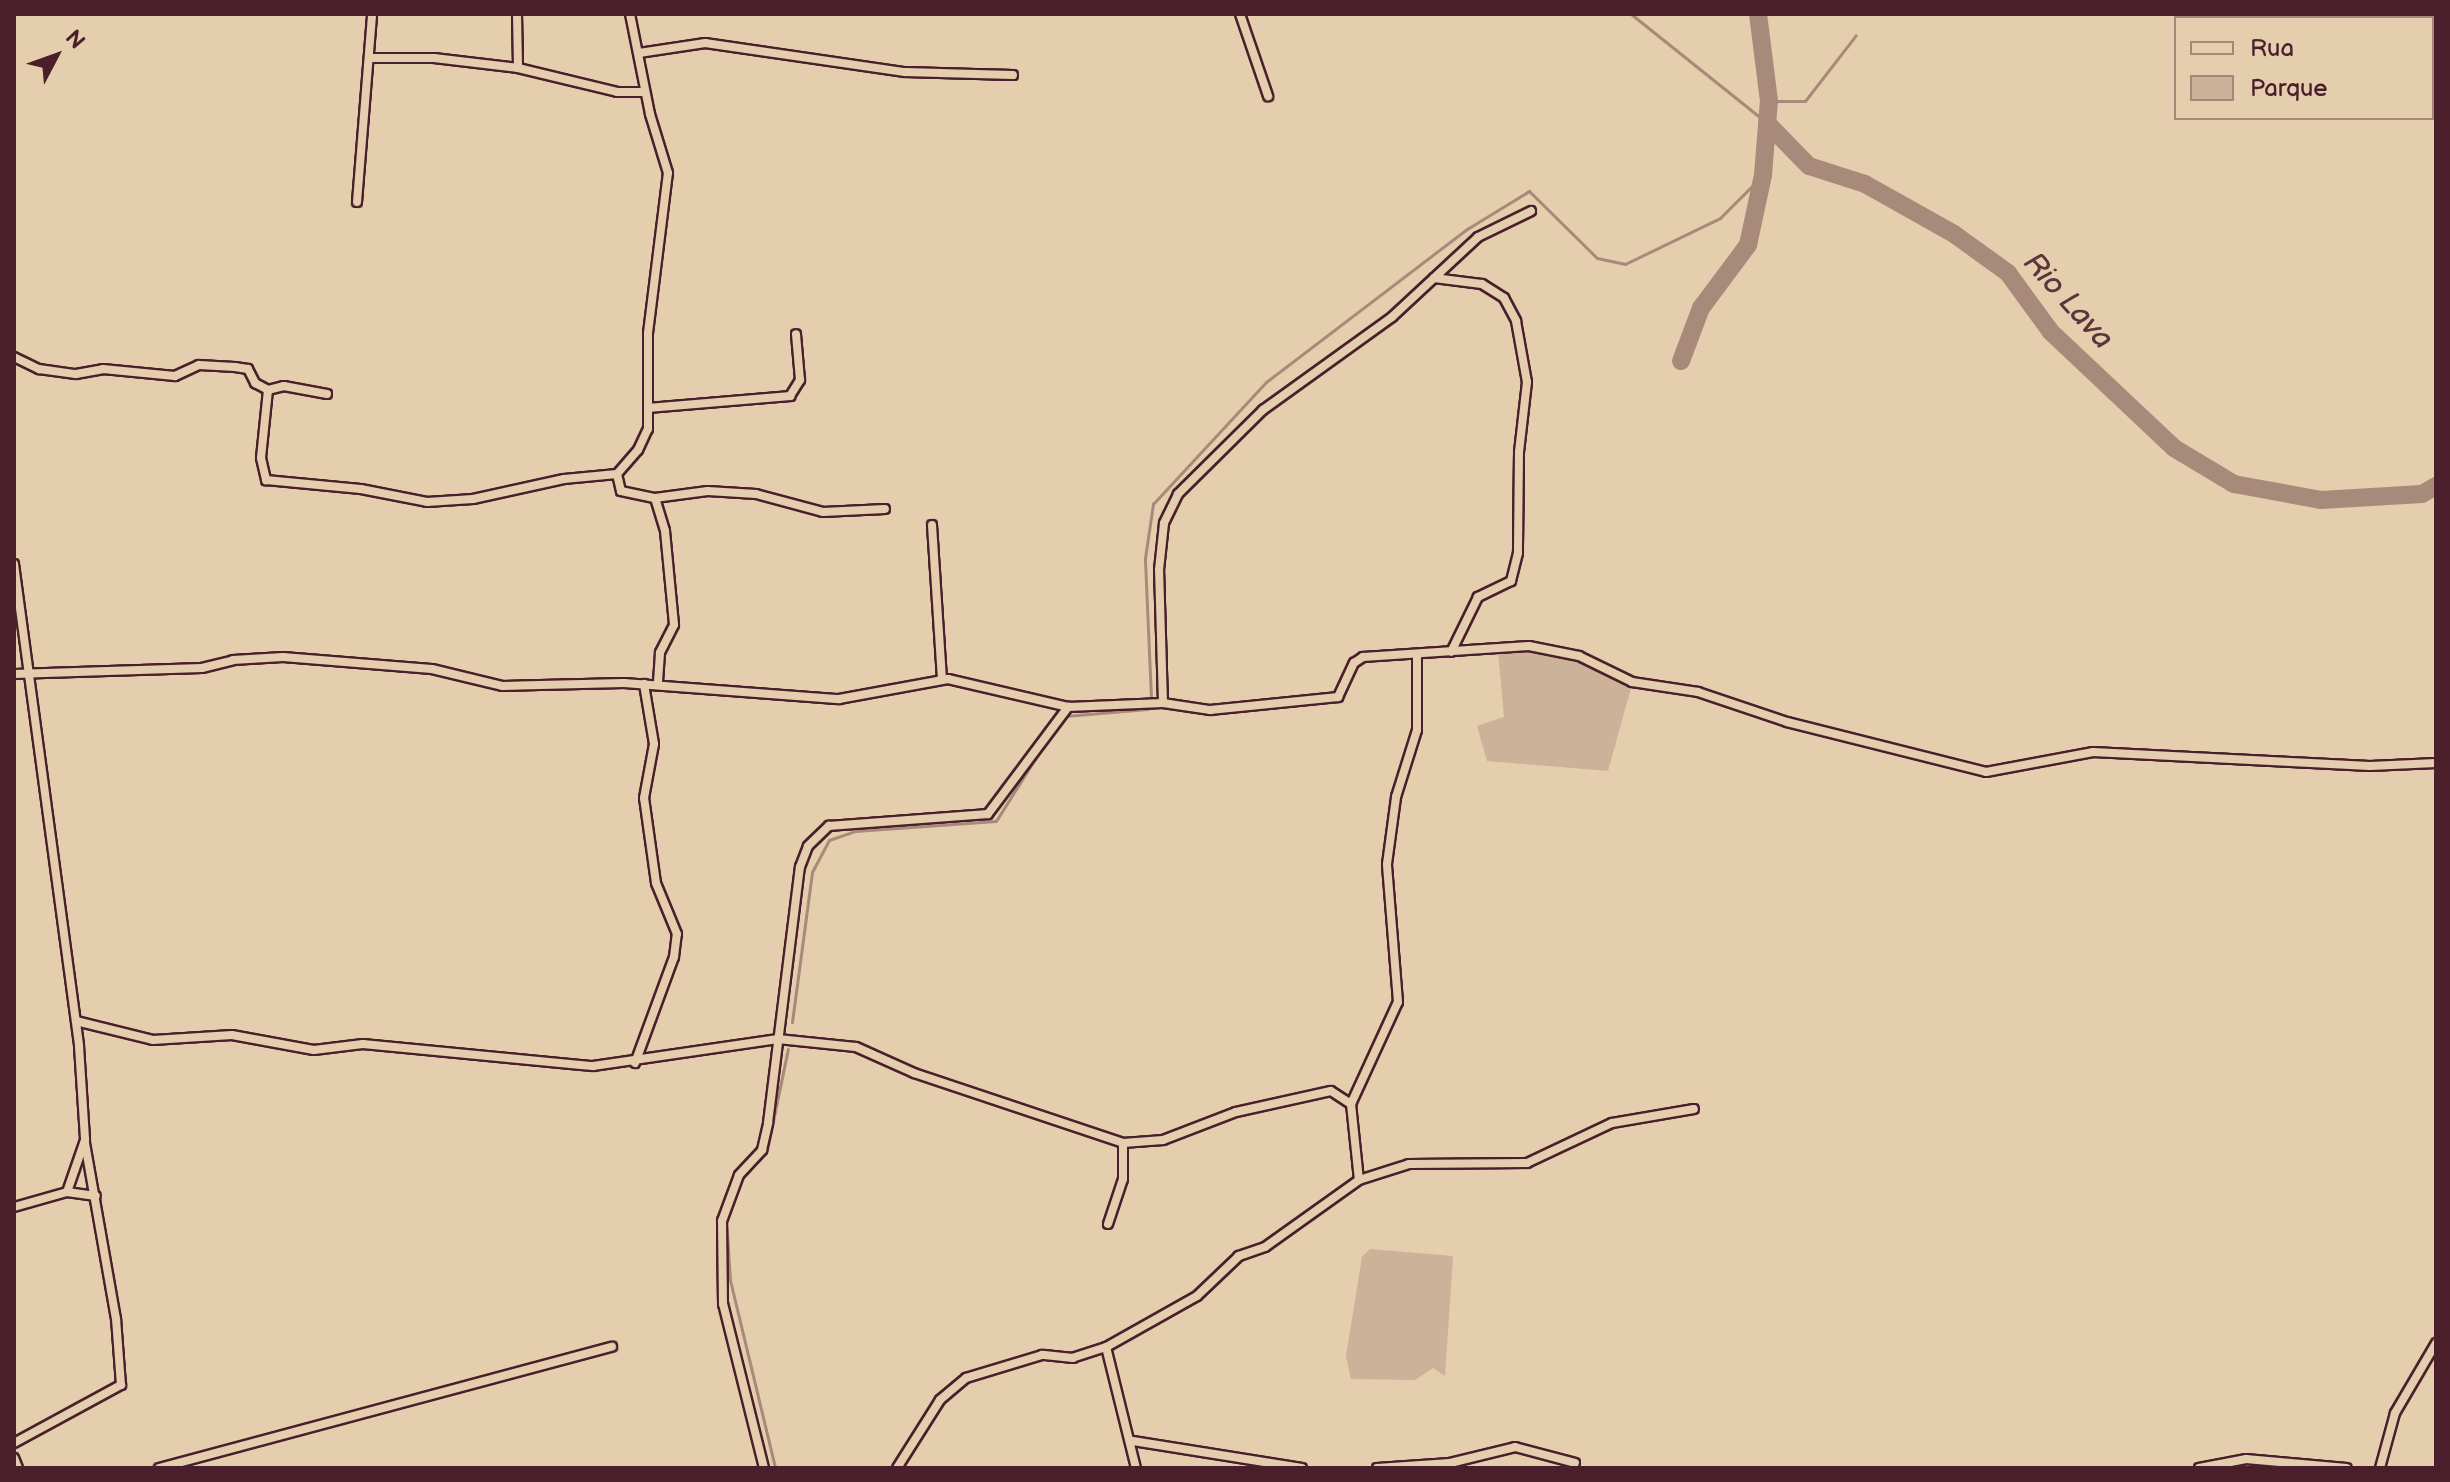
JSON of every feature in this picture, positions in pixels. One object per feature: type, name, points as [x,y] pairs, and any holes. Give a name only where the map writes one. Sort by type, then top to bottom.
[{"type":"street","points":[[357,202],[372,14]]},
{"type":"street","points":[[517,14],[518,68]]},
{"type":"street","points":[[327,394],[275,385],[268,390],[261,458],[268,481],[361,489],[427,502],[617,474],[646,440],[653,272],[668,182],[645,92],[630,14]]},
{"type":"street","points":[[1240,14],[1268,96]]},
{"type":"street","points":[[639,53],[705,43],[905,72],[1013,75]]},
{"type":"street","points":[[370,58],[434,58],[518,68],[617,92],[645,92]]},
{"type":"street","points":[[1163,703],[1159,570],[1164,523],[1178,494],[1263,410],[1392,317],[1478,237],[1531,211]]},
{"type":"street","points":[[1434,278],[1482,284],[1504,298],[1516,321],[1527,382],[1519,452],[1518,553],[1511,581],[1478,597],[1451,652]]},
{"type":"street","points":[[648,408],[790,396],[800,380],[796,334]]},
{"type":"street","points":[[14,357],[39,369],[76,374],[103,369],[175,376],[199,365],[235,367],[250,371],[255,383],[268,390]]},
{"type":"street","points":[[617,474],[621,491],[655,498],[708,491],[756,494],[823,512],[885,509]]},
{"type":"street","points":[[655,498],[665,531],[674,625],[660,653],[658,684]]},
{"type":"street","points":[[932,525],[942,679]]},
{"type":"street","points":[[14,564],[26,674],[76,1021],[85,1140],[116,1319],[121,1385],[14,1443]]},
{"type":"street","points":[[14,674],[202,668],[233,660],[283,657],[432,669],[503,686],[658,684],[839,699],[942,679],[1068,707],[1163,703],[1210,710],[1338,697],[1358,659],[1529,646],[1579,656],[1632,682],[1698,692],[1787,722],[1986,772],[2093,752],[2370,766],[2436,763]]},
{"type":"street","points":[[1359,1180],[1351,1104],[1398,1002],[1388,851],[1396,797],[1417,730],[1417,656]]},
{"type":"street","points":[[635,1063],[674,957],[677,934],[656,883],[644,798],[654,744],[644,684]]},
{"type":"street","points":[[764,1468],[720,1281],[722,1221],[739,1175],[762,1150],[800,867],[818,834],[850,823],[913,823],[988,814],[1068,707]]},
{"type":"street","points":[[76,1021],[153,1040],[232,1035],[314,1050],[363,1044],[593,1066],[635,1063],[778,1039],[856,1047],[914,1073],[1123,1143],[1163,1140],[1236,1112],[1331,1091],[1351,1104]]},
{"type":"street","points":[[897,1468],[940,1400],[966,1378],[1019,1360],[1073,1358],[1106,1347],[1197,1296],[1239,1256],[1265,1247],[1359,1180],[1409,1164],[1527,1163],[1612,1123],[1694,1109]]},
{"type":"street","points":[[67,1192],[85,1140]]},
{"type":"street","points":[[1108,1224],[1123,1179],[1123,1143]]},
{"type":"street","points":[[14,1207],[67,1192],[96,1196]]},
{"type":"street","points":[[2380,1468],[2395,1413],[2436,1343]]},
{"type":"street","points":[[159,1468],[612,1347]]},
{"type":"street","points":[[1106,1347],[1133,1441],[1136,1468]]},
{"type":"street","points":[[1133,1441],[1302,1468]]},
{"type":"street","points":[[1377,1468],[1450,1463],[1515,1447],[1575,1463]]},
{"type":"street","points":[[14,1458],[18,1468]]},
{"type":"street","points":[[2199,1468],[2246,1459],[2347,1468]]},
{"type":"green space","points":[[1531,649],[1580,661],[1631,688],[1608,771],[1487,761],[1477,726],[1504,717],[1498,651]]},
{"type":"green space","points":[[1370,1249],[1453,1256],[1445,1376],[1433,1368],[1415,1380],[1351,1379],[1346,1356],[1362,1257]]},
{"type":"waterway","points":[[1631,14],[1767,123]]},
{"type":"waterway","points":[[1681,361],[1701,308],[1748,245],[1763,175],[1769,101],[1758,14]]},
{"type":"waterway","points":[[1769,101],[1805,101],[1856,35]]},
{"type":"waterway","name":"Rio Lava","points":[[1767,123],[1809,166],[1865,184],[1954,234],[2008,273],[2051,332],[2174,448],[2234,484],[2321,500],[2422,494],[2436,486]]},
{"type":"waterway","points":[[1151,698],[1145,558],[1153,504],[1266,382],[1467,229],[1529,191],[1597,258],[1625,264],[1720,218],[1763,175]]},
{"type":"waterway","points":[[1065,716],[1148,709]]},
{"type":"waterway","points":[[792,1022],[812,872],[829,840],[855,831],[996,821],[1038,754]]},
{"type":"waterway","points":[[750,1168],[767,1150],[788,1049]]},
{"type":"waterway","points":[[726,1217],[730,1280],[775,1468]]}]
